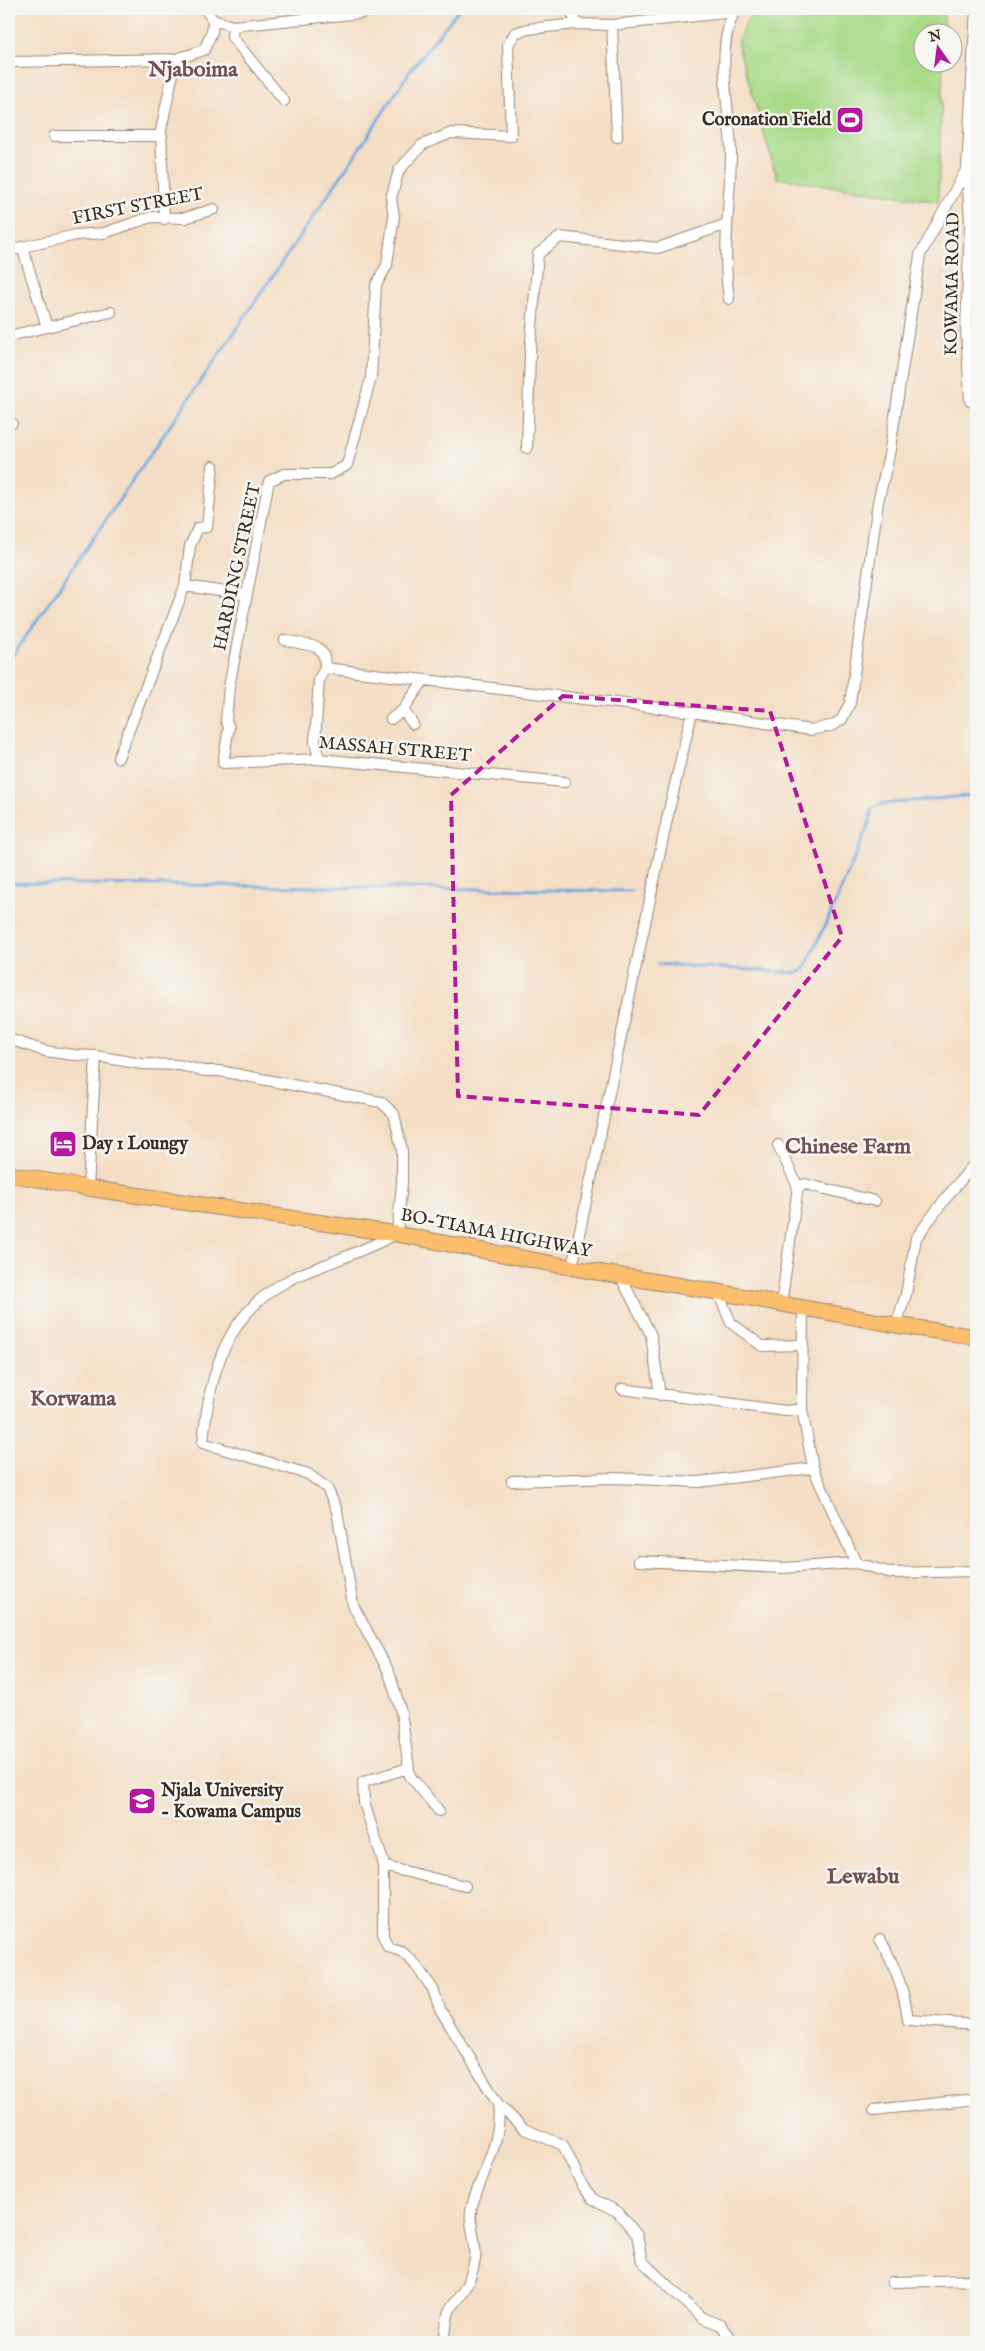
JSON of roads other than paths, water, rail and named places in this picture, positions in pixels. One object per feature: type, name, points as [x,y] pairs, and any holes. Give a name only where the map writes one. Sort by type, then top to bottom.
[{"type":"highway","name":"BO-TIAMA HIGHWAY","points":[[9,1174],[88,1188],[397,1234],[572,1268],[718,1292],[896,1325],[976,1337]]},
{"type":"street","points":[[205,9],[213,20],[233,26],[362,13]]},
{"type":"street","points":[[571,9],[576,24]]},
{"type":"street","name":"KOWAMA ROAD","points":[[970,401],[966,328],[976,9]]},
{"type":"street","points":[[729,300],[725,272],[731,154],[725,42],[735,10]]},
{"type":"street","name":"HARDING STREET","points":[[222,763],[229,726],[226,721],[229,687],[269,481],[284,474],[331,474],[347,465],[371,378],[376,285],[387,265],[394,216],[391,198],[399,170],[422,145],[451,133],[511,136],[508,45],[515,33],[528,29],[576,24],[612,25],[689,13],[735,10]]},
{"type":"street","points":[[11,62],[176,59],[204,50],[212,32],[213,20]]},
{"type":"street","points":[[612,25],[617,137]]},
{"type":"street","points":[[233,26],[232,37],[284,101]]},
{"type":"street","points":[[164,219],[162,136],[176,59]]},
{"type":"street","points":[[54,136],[162,136]]},
{"type":"street","points":[[325,668],[692,712],[811,730],[834,725],[842,719],[850,703],[878,502],[889,455],[920,255],[971,168]]},
{"type":"street","name":"FIRST STREET","points":[[9,250],[76,235],[104,233],[151,217],[164,219],[185,218],[214,209]]},
{"type":"street","points":[[527,448],[530,353],[538,254],[560,237],[658,248],[727,224]]},
{"type":"street","points":[[22,247],[47,327]]},
{"type":"street","points":[[9,336],[112,312]]},
{"type":"street","points":[[118,758],[185,586],[190,546],[198,528],[207,527],[213,466]]},
{"type":"street","points":[[185,586],[247,595]]},
{"type":"street","points":[[285,640],[317,647],[324,655],[325,668],[319,679],[315,742],[319,759]]},
{"type":"street","points":[[391,719],[403,710],[424,680]]},
{"type":"street","points":[[403,710],[412,724]]},
{"type":"street","points":[[572,1268],[667,820],[692,712]]},
{"type":"street","name":"MASSAH STREET","points":[[222,763],[319,759],[565,782]]},
{"type":"street","points":[[9,1039],[45,1051],[96,1056],[142,1064],[178,1065],[204,1071],[220,1071],[381,1102],[394,1114],[402,1150],[402,1183],[397,1234],[289,1280],[256,1301],[234,1330],[213,1372],[206,1409],[203,1443],[308,1474],[328,1488],[337,1511],[353,1605],[389,1672],[400,1712],[410,1776],[439,1812]]},
{"type":"street","points":[[88,1188],[96,1056]]},
{"type":"street","points":[[778,1145],[798,1187],[782,1304]]},
{"type":"street","points":[[896,1325],[906,1294],[916,1238],[976,1162]]},
{"type":"street","points":[[798,1187],[805,1184],[875,1201]]},
{"type":"street","points":[[620,1276],[651,1335],[660,1395]]},
{"type":"street","points":[[718,1292],[731,1324],[762,1346],[803,1345]]},
{"type":"street","points":[[803,1307],[802,1409],[813,1468],[856,1563]]},
{"type":"street","points":[[622,1389],[786,1411],[802,1409]]},
{"type":"street","points":[[512,1481],[614,1478],[698,1482],[813,1468]]},
{"type":"street","points":[[640,1561],[783,1568],[856,1563],[892,1573],[976,1571]]},
{"type":"street","points":[[408,1768],[363,1782],[364,1804],[383,1866],[383,1936],[388,1947],[401,1951],[414,1964],[433,1989],[440,2009],[498,2104],[524,2129],[563,2145],[582,2185],[593,2199],[618,2212],[636,2235],[642,2261],[702,2318],[720,2325],[733,2342]]},
{"type":"street","points":[[383,1866],[465,1886]]},
{"type":"street","points":[[880,1939],[896,1973],[908,2020],[976,2025]]},
{"type":"street","points":[[874,2110],[976,2099]]},
{"type":"street","points":[[444,2342],[448,2326],[448,2314],[468,2282],[475,2257],[470,2223],[472,2208],[484,2171],[494,2151],[498,2104]]},
{"type":"street","points":[[892,2282],[976,2280]]},
{"type":"waterway","points":[[9,661],[350,163],[410,71],[459,9]]},
{"type":"waterway","points":[[657,964],[797,973],[804,970],[835,904],[870,821],[872,809],[882,804],[976,795]]},
{"type":"waterway","points":[[9,883],[631,891]]},
{"type":"place","name":"Coronation Field","points":[[850,120]]},
{"type":"place","name":"Day 1 Loungy","points":[[63,1144]]},
{"type":"place","name":"Njala University - Kowama Campus","points":[[142,1801]]},
{"type":"district","name":"Njaboima","points":[[193,70]]},
{"type":"district","name":"Chinese Farm","points":[[848,1147]]},
{"type":"district","name":"Korwama","points":[[73,1399]]},
{"type":"district","name":"Lewabu","points":[[863,1877]]}]
